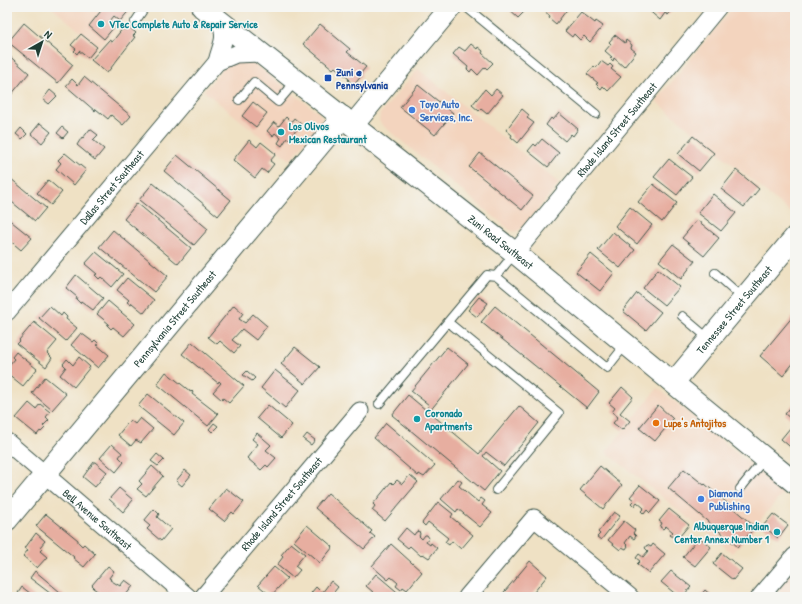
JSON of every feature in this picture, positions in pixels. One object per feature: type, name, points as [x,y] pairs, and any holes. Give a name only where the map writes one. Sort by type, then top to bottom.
[{"type":"street","name":"Zuni Road Southeast","points":[[202,7],[297,80],[515,253],[674,382],[795,483]]},
{"type":"street","name":"Pennsylvania Street Southeast","points":[[7,520],[348,121],[451,7]]},
{"type":"street","name":"Rhode Island Street Southeast","points":[[515,253],[718,7]]},
{"type":"street","name":"Dallas Street Southeast","points":[[7,312],[217,62],[224,33],[221,22]]},
{"type":"street","name":"Dallas Street Southeast","points":[[217,62],[236,54],[261,53]]},
{"type":"street","name":"Tennessee Street Southeast","points":[[674,382],[795,237]]},
{"type":"street","name":"Rhode Island Street Southeast","points":[[203,597],[360,411]]},
{"type":"street","name":"Bell Avenue Southeast","points":[[7,442],[188,597]]},
{"type":"street","points":[[467,597],[534,518],[630,597]]},
{"type":"street","points":[[760,597],[793,562]]},
{"type":"lane","points":[[135,22],[146,7]]},
{"type":"lane","points":[[466,7],[596,114]]},
{"type":"lane","points":[[239,100],[254,82],[278,102],[297,80]]},
{"type":"lane","points":[[496,276],[515,253]]},
{"type":"lane","points":[[715,273],[744,298]]},
{"type":"lane","points":[[379,404],[488,275],[496,276],[607,368],[627,344]]},
{"type":"lane","points":[[682,316],[709,340]]},
{"type":"lane","points":[[448,322],[559,413],[496,490]]},
{"type":"lane","points":[[740,488],[765,458]]},
{"type":"shaded area","points":[[51,7],[134,7],[99,47]]},
{"type":"shaded area","points":[[733,7],[795,7],[795,216],[656,101]]},
{"type":"shaded area","points":[[245,57],[318,112],[322,117],[321,124],[290,160],[204,91],[230,60]]},
{"type":"shaded area","points":[[418,69],[559,183],[524,227],[515,232],[510,230],[379,121],[380,114]]},
{"type":"shaded area","points":[[658,388],[784,492],[732,553],[606,452]]},
{"type":"shaded area","points":[[795,568],[795,597],[787,597],[777,589]]},
{"type":"building","name":"VTec Complete Auto & Repair Service","points":[[104,7],[132,7],[120,21],[114,16],[110,21],[115,26],[104,39],[89,26]]},
{"type":"building","points":[[501,7],[524,7],[522,9],[525,11],[518,18],[508,9],[506,11]]},
{"type":"building","points":[[546,7],[569,7],[556,24],[543,10]]},
{"type":"building","points":[[645,7],[675,7],[668,15],[665,13],[660,20]]},
{"type":"building","points":[[581,12],[595,23],[596,21],[603,26],[590,42],[584,36],[580,40],[574,34],[572,37],[565,31]]},
{"type":"building","points":[[24,23],[73,65],[58,83],[8,42]]},
{"type":"building","points":[[320,24],[350,49],[347,52],[366,67],[354,85],[335,67],[333,69],[303,44]]},
{"type":"building","points":[[129,27],[136,33],[133,36],[135,37],[107,73],[91,60],[109,40],[112,42],[123,28],[126,30]]},
{"type":"building","points":[[81,34],[97,47],[88,58],[79,51],[77,54],[74,51],[76,49],[71,45]]},
{"type":"building","points":[[615,35],[625,43],[626,40],[632,45],[631,48],[636,52],[624,67],[614,58],[613,61],[610,58],[612,57],[605,51],[611,44],[609,42]]},
{"type":"building","points":[[471,44],[477,49],[478,47],[483,51],[482,53],[493,63],[487,69],[485,67],[478,75],[472,69],[470,72],[467,69],[468,67],[453,54],[459,47],[465,51]]},
{"type":"building","points":[[7,54],[29,73],[11,95],[7,91]]},
{"type":"building","points":[[601,61],[608,66],[610,64],[613,67],[611,69],[621,77],[608,91],[603,86],[601,89],[596,84],[598,83],[587,74],[594,66],[596,68]]},
{"type":"building","points":[[84,77],[131,116],[123,125],[111,115],[108,119],[96,109],[95,111],[66,86],[72,79],[78,85]]},
{"type":"building","points":[[418,85],[453,113],[435,135],[400,107]]},
{"type":"building","points":[[485,89],[491,95],[496,89],[503,95],[487,114],[481,109],[479,111],[472,105]]},
{"type":"building","points":[[50,90],[57,96],[49,104],[43,99]]},
{"type":"building","points":[[253,102],[267,113],[256,127],[242,116]]},
{"type":"building","points":[[522,109],[529,115],[527,118],[534,123],[518,143],[506,130]]},
{"type":"building","points":[[559,113],[578,129],[573,136],[571,134],[565,141],[546,125],[551,118],[553,120]]},
{"type":"building","name":"Los Olivos Mexican Restaurant","points":[[286,117],[291,122],[294,118],[301,124],[289,139],[287,138],[282,146],[278,143],[281,138],[275,133],[273,136],[267,131],[274,122],[279,126]]},
{"type":"building","points":[[40,123],[51,132],[42,143],[31,134]]},
{"type":"building","points":[[62,127],[68,132],[63,138],[57,133]]},
{"type":"building","points":[[21,128],[27,134],[22,139],[16,134]]},
{"type":"building","points":[[90,129],[98,135],[93,140],[104,149],[95,160],[77,145]]},
{"type":"building","points":[[693,136],[714,153],[699,171],[678,154]]},
{"type":"building","points":[[542,139],[559,153],[548,167],[528,151],[534,144],[536,146]]},
{"type":"building","points":[[249,140],[257,147],[261,142],[276,154],[270,161],[274,164],[267,173],[262,169],[255,178],[233,160]]},
{"type":"building","points":[[65,153],[86,170],[74,185],[56,169],[61,163],[58,160]]},
{"type":"building","points":[[480,153],[533,196],[522,210],[469,167]]},
{"type":"building","points":[[177,155],[231,200],[218,216],[164,171]]},
{"type":"building","points":[[669,159],[692,177],[677,195],[654,177]]},
{"type":"building","points":[[736,170],[759,189],[744,207],[721,189]]},
{"type":"building","points":[[10,178],[46,208],[35,221],[7,198],[7,181]]},
{"type":"building","points":[[48,180],[62,192],[51,205],[37,193]]},
{"type":"building","points":[[153,183],[208,229],[194,245],[139,200]]},
{"type":"building","points":[[653,184],[677,203],[662,222],[638,202]]},
{"type":"building","points":[[713,194],[736,213],[721,231],[698,213]]},
{"type":"building","points":[[137,203],[191,248],[178,264],[124,219]]},
{"type":"building","points":[[630,207],[652,225],[637,244],[615,226]]},
{"type":"building","points":[[7,218],[32,238],[21,250],[7,238]]},
{"type":"building","points":[[697,220],[719,238],[704,256],[682,238]]},
{"type":"building","points":[[113,230],[168,276],[154,292],[99,247]]},
{"type":"building","points":[[613,232],[635,250],[620,268],[598,250]]},
{"type":"building","points":[[673,244],[695,261],[681,279],[659,261]]},
{"type":"building","points":[[96,252],[123,274],[112,287],[101,277],[99,279],[95,275],[97,274],[85,264]]},
{"type":"building","points":[[591,254],[614,273],[600,291],[576,272]]},
{"type":"building","points":[[658,269],[680,287],[664,305],[643,288]]},
{"type":"building","points":[[76,275],[103,298],[93,310],[81,301],[80,303],[76,299],[77,297],[66,288]]},
{"type":"building","points":[[127,278],[154,300],[144,313],[132,303],[131,305],[127,302],[129,300],[117,290]]},
{"type":"building","points":[[637,293],[661,312],[646,330],[623,311]]},
{"type":"building","points":[[479,297],[488,303],[477,317],[468,310]]},
{"type":"building","points":[[108,301],[135,324],[124,336],[113,327],[111,329],[107,325],[109,324],[97,314]]},
{"type":"building","points":[[234,305],[243,313],[239,319],[245,323],[253,314],[267,326],[256,340],[242,329],[232,340],[240,346],[234,353],[220,341],[217,344],[208,337]]},
{"type":"building","points":[[50,306],[61,316],[63,313],[67,317],[66,319],[77,328],[66,341],[39,318]]},
{"type":"building","points":[[495,306],[599,392],[587,408],[481,322]]},
{"type":"building","points":[[794,315],[795,361],[783,376],[760,356]]},
{"type":"building","points":[[34,322],[57,341],[47,353],[52,358],[46,367],[17,344]]},
{"type":"building","points":[[81,333],[93,342],[95,340],[99,344],[97,345],[109,355],[98,368],[71,345]]},
{"type":"building","points":[[192,342],[244,386],[229,403],[223,398],[222,400],[213,392],[221,383],[219,381],[218,383],[182,354]]},
{"type":"building","points":[[295,347],[320,367],[305,384],[281,364]]},
{"type":"building","name":"Coronado Apartments","points":[[447,347],[468,364],[429,412],[479,454],[519,406],[539,423],[504,466],[486,452],[483,456],[500,471],[484,491],[392,415],[408,395],[426,410],[429,405],[411,391]]},
{"type":"building","points":[[16,352],[37,369],[23,386],[7,373],[7,363],[9,365],[14,359],[12,357]]},
{"type":"building","points":[[79,357],[90,367],[74,387],[60,375],[66,367],[63,364],[67,359],[73,365]]},
{"type":"building","points":[[275,370],[300,390],[285,408],[261,388]]},
{"type":"building","points":[[247,371],[255,378],[252,381],[243,375]]},
{"type":"building","points":[[166,372],[191,392],[192,391],[192,394],[218,414],[208,426],[157,384]]},
{"type":"building","points":[[45,377],[66,394],[52,410],[32,393]]},
{"type":"building","points":[[622,387],[633,397],[620,413],[630,421],[622,430],[613,423],[618,417],[612,412],[615,408],[609,403]]},
{"type":"building","points":[[148,394],[184,423],[174,435],[138,406]]},
{"type":"building","points":[[795,402],[795,422],[785,414]]},
{"type":"building","points":[[29,403],[36,409],[40,404],[50,412],[46,417],[49,420],[43,426],[45,428],[37,435],[16,418]]},
{"type":"building","points":[[268,405],[292,425],[281,438],[257,418]]},
{"type":"building","name":"Lupe's Antojitos","points":[[658,405],[673,419],[655,441],[639,428]]},
{"type":"building","points":[[140,418],[153,429],[141,443],[136,440],[131,446],[118,435],[130,420],[135,424]]},
{"type":"building","points":[[795,422],[795,451],[781,439]]},
{"type":"building","points":[[214,423],[218,426],[212,432],[209,429]]},
{"type":"building","points":[[386,423],[435,465],[424,477],[419,474],[418,476],[374,438]]},
{"type":"building","points":[[257,433],[271,445],[266,450],[276,458],[268,467],[266,465],[261,470],[247,458],[258,444],[252,439]]},
{"type":"building","points":[[307,434],[315,440],[311,445],[303,439]]},
{"type":"building","points":[[112,444],[122,453],[119,457],[124,462],[116,472],[100,458]]},
{"type":"building","points":[[157,454],[164,460],[158,466],[151,461]]},
{"type":"building","points":[[94,462],[107,472],[95,487],[83,477]]},
{"type":"building","points":[[152,466],[163,476],[146,496],[137,489],[142,484],[139,481]]},
{"type":"building","points":[[600,466],[622,485],[603,509],[580,490]]},
{"type":"building","name":"Diamond Publishing","points":[[684,469],[704,485],[705,484],[755,527],[738,547],[668,488]]},
{"type":"building","points":[[185,470],[191,475],[182,486],[176,481]]},
{"type":"building","points":[[410,475],[418,482],[385,521],[372,510],[375,506],[373,504],[391,482],[393,484],[397,480],[402,484]]},
{"type":"building","points":[[458,479],[462,482],[459,486],[478,502],[481,498],[485,501],[482,505],[492,513],[480,527],[458,509],[456,512],[441,499]]},
{"type":"building","points":[[640,485],[660,501],[650,513],[647,510],[644,514],[641,511],[644,508],[637,502],[634,506],[631,503],[634,500],[630,497]]},
{"type":"building","points":[[119,488],[133,500],[123,512],[109,499]]},
{"type":"building","points":[[226,488],[244,502],[234,514],[232,512],[224,521],[209,509]]},
{"type":"building","points":[[328,493],[372,531],[370,533],[375,537],[364,549],[315,508]]},
{"type":"building","points":[[438,502],[453,514],[451,517],[473,535],[461,549],[452,541],[449,545],[445,542],[448,538],[428,522],[425,526],[422,523]]},
{"type":"building","points":[[154,509],[159,514],[157,517],[171,529],[161,541],[147,529],[150,526],[144,521]]},
{"type":"building","points":[[669,509],[689,525],[679,537],[676,534],[673,537],[670,535],[673,532],[666,526],[663,529],[660,527],[662,523],[659,521]]},
{"type":"building","points":[[614,512],[620,516],[601,540],[597,537],[600,534],[598,532]]},
{"type":"building","points":[[46,514],[78,540],[82,546],[84,544],[95,554],[84,567],[36,526]]},
{"type":"building","name":"Albuquerque Indian Center Annex Number 1","points":[[773,514],[788,525],[778,538],[763,526]]},
{"type":"building","points":[[624,521],[635,530],[633,533],[636,536],[634,539],[630,536],[625,543],[628,546],[626,549],[622,547],[620,550],[608,540]]},
{"type":"building","points":[[307,525],[333,547],[320,563],[294,541]]},
{"type":"building","points":[[406,528],[414,535],[419,531],[419,536],[422,539],[425,535],[427,535],[429,538],[426,542],[430,545],[431,543],[437,548],[429,558],[423,554],[421,556],[410,546],[408,548],[397,539]]},
{"type":"building","points":[[36,533],[45,541],[40,547],[42,549],[40,551],[47,557],[37,568],[23,556],[28,550],[25,548]]},
{"type":"building","points":[[699,537],[711,547],[695,566],[683,557]]},
{"type":"building","points":[[291,543],[305,554],[295,566],[300,570],[293,578],[277,565],[283,557],[281,555]]},
{"type":"building","points":[[391,544],[422,572],[407,590],[403,587],[401,590],[396,586],[398,583],[391,577],[388,580],[372,566]]},
{"type":"building","points":[[653,544],[665,554],[649,573],[637,564],[640,561],[636,558],[639,554],[643,557],[648,551],[645,548],[647,545],[651,547]]},
{"type":"building","points":[[722,553],[742,569],[733,580],[713,564]]},
{"type":"building","points":[[530,561],[547,576],[530,597],[500,597]]},
{"type":"building","points":[[108,566],[114,571],[109,578],[111,579],[110,580],[120,586],[125,580],[133,586],[125,596],[106,597],[93,588],[94,587],[92,585]]},
{"type":"building","points":[[274,567],[287,578],[271,596],[258,585]]},
{"type":"building","points":[[35,571],[66,597],[55,597],[30,578]]},
{"type":"building","points":[[671,571],[691,587],[682,597],[679,597],[661,582]]},
{"type":"building","points":[[376,574],[403,597],[379,597],[377,595],[373,597],[371,595],[373,592],[366,586]]},
{"type":"building","points":[[331,581],[338,587],[330,597],[315,597],[311,593],[316,587],[322,593]]},
{"type":"building","points":[[22,587],[35,597],[23,597],[18,593]]},
{"type":"building","points":[[705,590],[713,597],[699,597]]},
{"type":"place","name":"VTec Complete Auto & Repair Service","points":[[101,24]]},
{"type":"place","name":"Zuni @ Pennsylvania","points":[[328,78]]},
{"type":"place","name":"Toyo Auto Services, Inc.","points":[[412,110]]},
{"type":"place","name":"Los Olivos Mexican Restaurant","points":[[281,132]]},
{"type":"place","name":"Coronado Apartments","points":[[417,419]]},
{"type":"place","name":"Lupe's Antojitos","points":[[656,423]]},
{"type":"place","name":"Diamond Publishing","points":[[701,499]]},
{"type":"place","name":"Albuquerque Indian Center Annex Number 1","points":[[777,532]]}]
